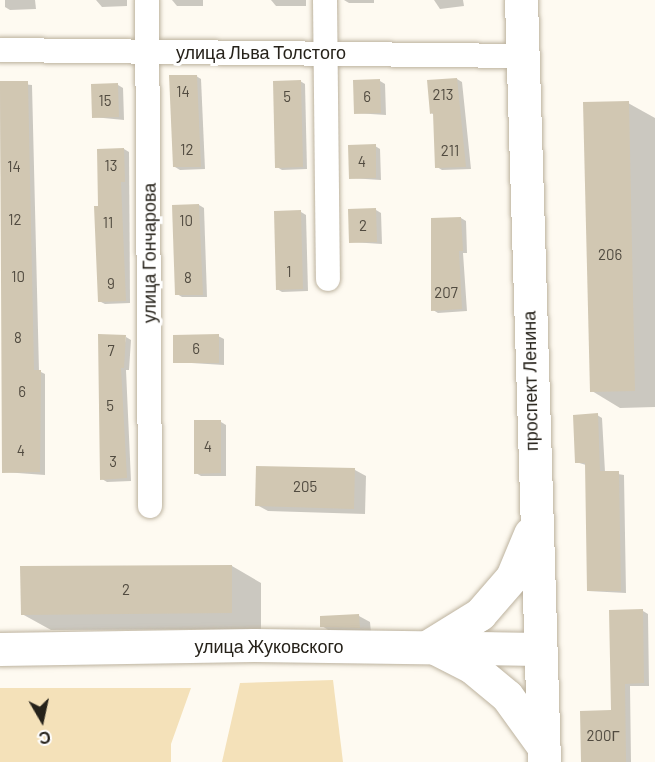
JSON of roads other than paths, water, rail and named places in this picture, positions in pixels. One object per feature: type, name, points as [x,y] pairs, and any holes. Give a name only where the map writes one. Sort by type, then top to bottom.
[{"type":"street","name":"улица Гончарова","points":[[147,0],[150,506]]},
{"type":"street","points":[[325,0],[328,279]]},
{"type":"street","name":"проспект Ленина","points":[[521,0],[534,526],[543,754]]},
{"type":"street","name":"улица Льва Толстого","points":[[0,50],[521,56]]},
{"type":"street","points":[[534,526],[512,577],[480,614],[430,645],[472,668],[507,696],[543,754]]},
{"type":"street","name":"улица Жуковского","points":[[0,649],[430,645],[538,649]]}]
